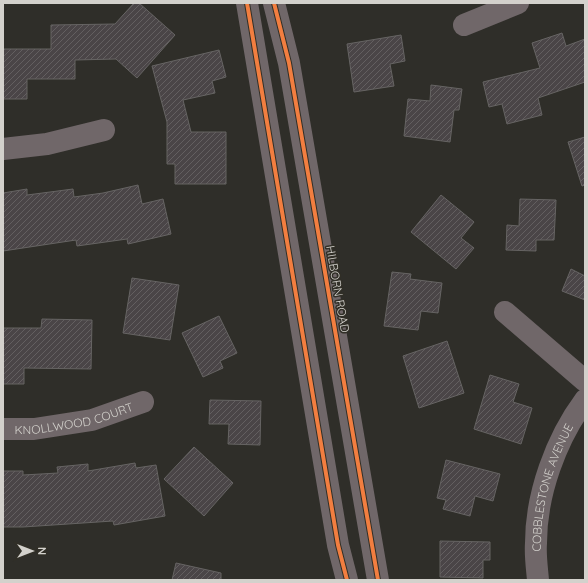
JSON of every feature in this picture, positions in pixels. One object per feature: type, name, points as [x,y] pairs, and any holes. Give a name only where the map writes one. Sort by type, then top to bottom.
[{"type":"street","points":[[247,3],[337,538],[347,580]]},
{"type":"street","name":"HILBORN ROAD","points":[[274,3],[289,63],[378,580]]},
{"type":"street","points":[[464,25],[518,3]]},
{"type":"street","points":[[3,149],[47,144],[104,130]]},
{"type":"street","points":[[505,312],[585,381]]},
{"type":"street","name":"COBBLESTONE AVENUE","points":[[538,580],[536,543],[540,499],[555,454],[576,412],[585,400]]},
{"type":"street","name":"KNOLLWOOD COURT","points":[[3,428],[34,429],[92,420],[143,402]]},
{"type":"building","points":[[134,3],[139,3],[175,35],[137,78],[116,59],[75,60],[75,79],[27,79],[27,99],[3,99],[3,49],[51,49],[51,25],[115,24]]},
{"type":"building","points":[[562,33],[566,46],[585,39],[585,82],[538,98],[542,115],[507,124],[502,104],[489,107],[483,82],[540,68],[532,43]]},
{"type":"building","points":[[401,35],[405,61],[390,64],[394,86],[354,92],[347,44]]},
{"type":"building","points":[[219,50],[226,77],[212,81],[215,93],[183,100],[191,132],[226,132],[226,184],[175,184],[175,164],[167,164],[167,122],[152,66]]},
{"type":"building","points":[[431,85],[462,89],[459,110],[454,110],[450,142],[404,136],[408,99],[430,101]]},
{"type":"building","points":[[585,137],[585,185],[582,186],[568,142]]},
{"type":"building","points":[[138,185],[142,204],[163,199],[171,234],[128,244],[127,239],[77,246],[76,240],[3,251],[3,193],[27,189],[27,195],[73,189],[74,197],[103,193]]},
{"type":"building","points":[[441,195],[474,222],[461,238],[474,248],[456,269],[411,232]]},
{"type":"building","points":[[520,199],[556,200],[554,240],[536,240],[536,251],[506,250],[507,225],[519,226]]},
{"type":"building","points":[[571,269],[585,276],[585,300],[562,291]]},
{"type":"building","points":[[392,272],[411,274],[410,279],[442,283],[438,313],[421,311],[418,330],[384,326]]},
{"type":"building","points":[[132,278],[179,285],[170,340],[123,333]]},
{"type":"building","points":[[219,316],[237,353],[220,361],[223,368],[203,377],[182,333]]},
{"type":"building","points":[[42,319],[92,320],[91,369],[24,368],[24,384],[3,384],[3,328],[41,328]]},
{"type":"building","points":[[447,341],[464,393],[419,408],[403,356]]},
{"type":"building","points":[[490,375],[519,384],[513,402],[532,408],[521,444],[474,429]]},
{"type":"building","points":[[210,400],[261,401],[260,445],[228,444],[229,424],[209,424]]},
{"type":"building","points":[[194,447],[233,483],[204,516],[164,479]]},
{"type":"building","points":[[446,460],[500,474],[493,501],[475,496],[470,516],[443,509],[446,500],[437,498]]},
{"type":"building","points":[[135,463],[136,468],[156,465],[165,516],[114,525],[113,521],[3,527],[3,471],[23,471],[23,475],[58,473],[57,467],[88,464],[88,471]]},
{"type":"building","points":[[440,541],[490,542],[490,560],[483,560],[483,578],[440,577]]},
{"type":"building","points":[[176,563],[221,573],[221,580],[172,580]]},
{"type":"cycle path","points":[[247,3],[338,545],[347,580]]},
{"type":"cycle path","points":[[274,3],[289,63],[378,580]]}]
